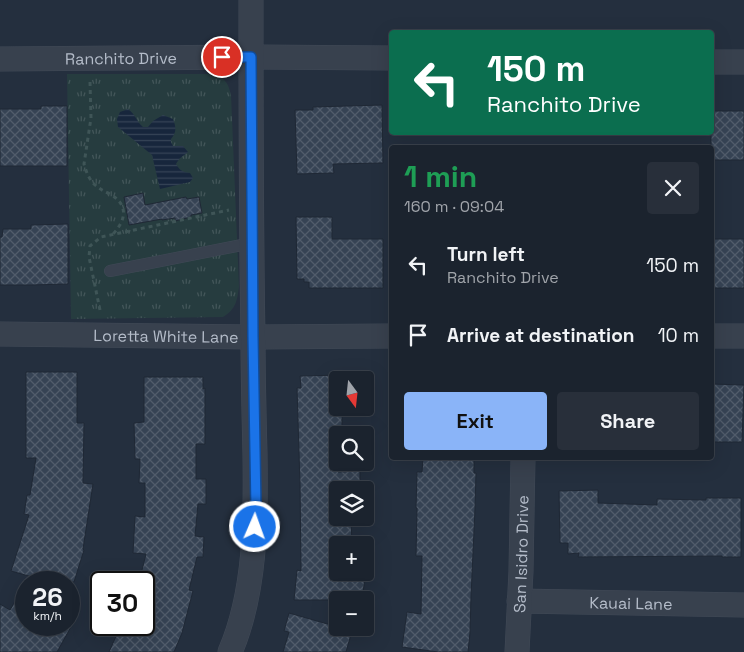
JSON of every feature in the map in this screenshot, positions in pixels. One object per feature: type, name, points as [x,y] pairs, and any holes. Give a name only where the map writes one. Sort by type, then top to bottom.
[{"type":"street","points":[[230,652],[242,614],[249,582],[254,546],[256,508],[251,0]]},
{"type":"street","name":"Ranchito Drive","points":[[0,59],[389,58]]},
{"type":"street","points":[[714,62],[744,62]]},
{"type":"street","name":"Loretta White Lane","points":[[0,334],[253,337],[389,336]]},
{"type":"street","points":[[714,336],[744,336]]},
{"type":"street","name":"San Isidro Drive","points":[[517,652],[523,460]]},
{"type":"street","name":"Kauai Lane","points":[[519,601],[744,605]]},
{"type":"lane","points":[[110,271],[252,243]]},
{"type":"path","points":[[90,82],[91,118],[84,164],[86,172],[94,184],[102,191],[111,194],[119,201],[123,209],[124,217],[121,226],[113,235]]},
{"type":"path","points":[[100,310],[89,257],[90,246],[100,237],[229,210]]},
{"type":"green space","points":[[67,74],[214,74],[226,82],[231,95],[239,287],[235,304],[231,311],[223,317],[71,319]]},
{"type":"water","points":[[128,109],[143,127],[148,127],[153,121],[163,115],[173,119],[175,129],[171,142],[173,146],[183,146],[188,152],[176,164],[182,171],[190,173],[193,178],[190,182],[160,189],[152,155],[118,127],[117,119],[120,112]]},
{"type":"building","points":[[382,105],[383,163],[333,164],[334,173],[297,174],[295,110],[313,110],[313,107]]},
{"type":"building","points":[[41,106],[67,106],[67,166],[0,166],[0,109],[41,109]]},
{"type":"building","points":[[714,111],[744,111],[744,160],[714,160],[714,145],[711,145],[711,135],[714,135]]},
{"type":"building","points":[[143,193],[145,205],[186,197],[187,199],[199,197],[202,213],[175,221],[175,218],[162,219],[129,225],[124,197]]},
{"type":"building","points":[[296,217],[332,217],[332,239],[383,239],[383,288],[309,288],[309,282],[304,282],[304,279],[297,279]]},
{"type":"building","points":[[68,224],[68,284],[0,285],[0,237],[2,237],[3,229],[31,229],[31,225]]},
{"type":"building","points":[[714,239],[744,239],[744,288],[714,288]]},
{"type":"building","points":[[26,372],[77,372],[77,423],[84,423],[83,483],[93,484],[84,550],[77,571],[11,571],[29,515],[24,514],[27,495],[30,495],[36,458],[26,458]]},
{"type":"building","points":[[329,375],[329,416],[342,416],[342,426],[329,426],[329,471],[360,471],[360,481],[329,481],[329,526],[351,526],[352,536],[329,536],[329,581],[365,581],[363,591],[329,591],[329,600],[294,600],[297,570],[301,571],[297,388],[301,388],[300,376]]},
{"type":"building","points":[[144,377],[203,377],[203,389],[205,388],[205,444],[196,444],[196,479],[206,479],[206,504],[198,504],[195,536],[204,537],[203,557],[197,557],[189,590],[193,591],[182,633],[174,652],[109,652],[116,636],[155,636],[155,571],[142,571],[146,554],[133,553],[135,516],[145,517],[145,483],[139,483],[140,459],[135,459],[134,423],[144,422]]},
{"type":"building","points":[[714,384],[744,385],[742,442],[714,442]]},
{"type":"building","points":[[423,460],[474,460],[474,473],[476,473],[475,509],[468,652],[438,652],[402,647],[407,612],[421,614],[422,556],[416,556],[416,508],[417,472],[422,472]]},
{"type":"building","points":[[598,490],[598,503],[657,505],[657,499],[706,500],[706,498],[741,498],[741,557],[578,557],[579,553],[568,554],[568,543],[560,543],[559,491]]},
{"type":"building","points":[[15,601],[15,636],[66,636],[57,652],[0,652],[0,604],[10,610]]},
{"type":"building","points":[[289,613],[329,624],[329,636],[351,636],[346,652],[283,652],[289,632],[284,631]]},
{"type":"route","points":[[222,57],[251,57],[255,527]]}]
